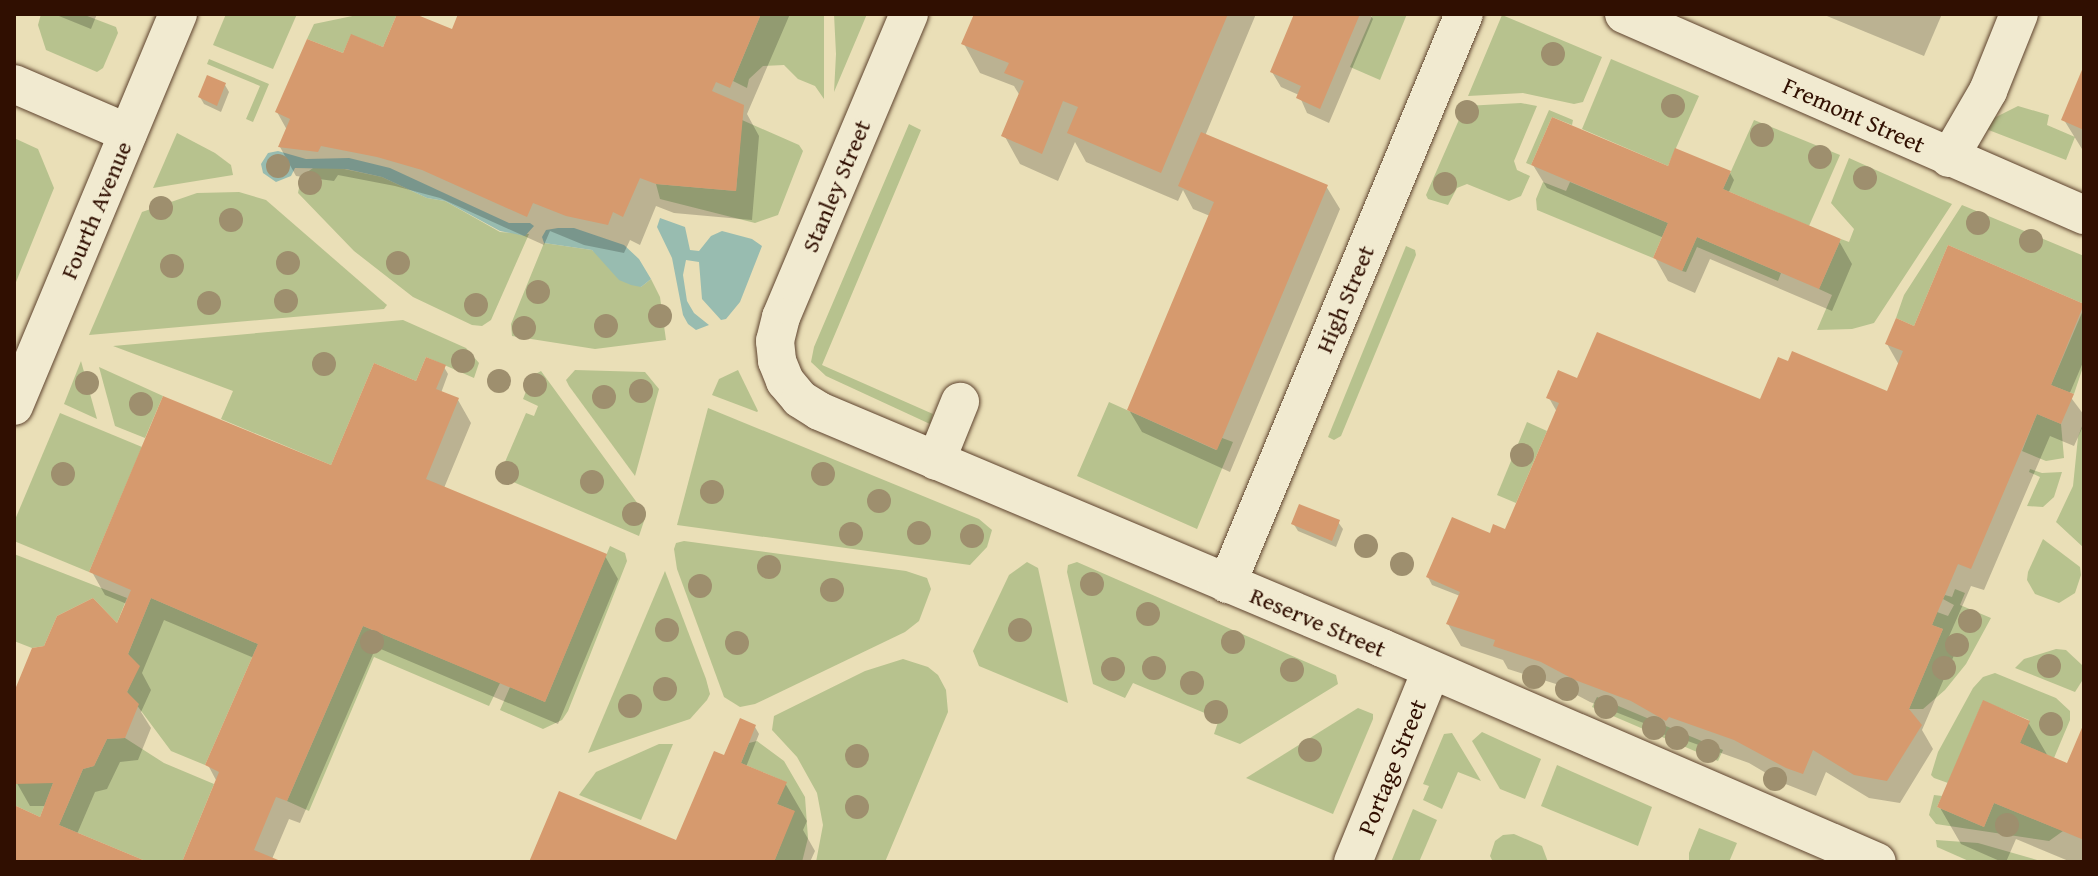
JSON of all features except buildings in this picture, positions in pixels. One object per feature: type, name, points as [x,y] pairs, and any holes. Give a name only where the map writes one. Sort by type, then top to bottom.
[{"type":"street","name":"Fourth Avenue","points":[[14,406],[178,14]]},
{"type":"street","name":"Stanley Street","points":[[777,361],[775,341],[781,317],[909,14]]},
{"type":"street","name":"High Street","points":[[1227,584],[1464,14]]},
{"type":"street","name":"Fremont Street","points":[[1624,14],[2084,215]]},
{"type":"street","points":[[1949,158],[1988,91],[2019,14]]},
{"type":"street","points":[[14,84],[128,133]]},
{"type":"street","name":"Reserve Street","points":[[777,361],[785,381],[800,399],[819,411],[1877,862]]},
{"type":"street","points":[[936,461],[960,402]]},
{"type":"street","name":"Portage Street","points":[[1353,862],[1431,671]]},
{"type":"green space","points":[[41,14],[82,14],[116,27],[118,33],[103,68],[97,72],[46,50],[38,25]]},
{"type":"green space","points":[[226,14],[297,14],[273,69],[213,45]]},
{"type":"green space","points":[[362,14],[397,14],[383,47],[351,35],[343,53],[307,39],[314,24]]},
{"type":"green space","points":[[761,14],[824,14],[824,99],[815,86],[798,79],[784,65],[763,66],[749,79],[747,88],[733,81]]},
{"type":"green space","points":[[834,14],[867,14],[834,92],[836,54]]},
{"type":"green space","points":[[1373,14],[1407,14],[1380,80],[1350,67]]},
{"type":"green space","points":[[1502,15],[1602,57],[1583,102],[1574,104],[1523,93],[1468,96]]},
{"type":"green space","points":[[209,59],[269,84],[253,122],[246,119],[260,86],[207,64]]},
{"type":"green space","points":[[1611,59],[1699,96],[1668,166],[1582,129]]},
{"type":"green space","points":[[1521,103],[1537,106],[1514,161],[1517,170],[1530,176],[1521,196],[1509,201],[1467,184],[1457,188],[1448,205],[1428,199],[1426,195],[1465,106]]},
{"type":"green space","points":[[2018,106],[2049,115],[2047,125],[2075,137],[2066,160],[1986,129],[1994,118]]},
{"type":"green space","points":[[1549,110],[1573,120],[1572,125],[1552,117],[1531,165],[1526,163]]},
{"type":"green space","points":[[742,120],[799,145],[803,151],[778,215],[755,223],[660,199],[656,184],[736,191]]},
{"type":"green space","points":[[1754,120],[1840,155],[1809,226],[1723,189]]},
{"type":"green space","points":[[909,124],[921,130],[822,365],[933,414],[930,424],[826,376],[811,362],[814,347]]},
{"type":"green space","points":[[177,133],[231,165],[233,175],[153,188]]},
{"type":"green space","points":[[14,138],[38,149],[54,188],[14,287]]},
{"type":"green space","points":[[1849,158],[1952,204],[1874,323],[1852,329],[1817,330],[1832,295],[1819,289],[1841,239],[1849,242],[1854,229],[1831,203]]},
{"type":"green space","points":[[335,167],[382,177],[427,198],[445,201],[500,232],[529,234],[491,320],[482,326],[472,325],[413,297],[354,251],[298,193],[301,178],[313,168]]},
{"type":"green space","points":[[1543,182],[1566,191],[1570,182],[1668,223],[1653,258],[1537,210],[1536,199]]},
{"type":"green space","points":[[239,192],[266,200],[387,305],[384,309],[89,335],[142,212],[197,193]]},
{"type":"green space","points":[[1962,205],[2084,256],[2084,304],[1948,245],[1914,326],[1896,318],[1904,295]]},
{"type":"green space","points":[[1697,237],[1781,273],[1778,281],[1697,247],[1686,272],[1682,271]]},
{"type":"green space","points":[[544,243],[592,250],[641,287],[651,279],[660,297],[666,340],[595,349],[512,336],[511,324]]},
{"type":"green space","points":[[1406,246],[1415,250],[1416,255],[1341,436],[1334,440],[1328,437]]},
{"type":"green space","points":[[2084,308],[2084,364],[2074,394],[2051,385]]},
{"type":"green space","points":[[403,320],[466,348],[479,363],[474,378],[426,357],[416,381],[374,363],[331,465],[221,419],[233,391],[113,346]]},
{"type":"green space","points":[[81,361],[97,419],[64,404]]},
{"type":"green space","points":[[99,367],[163,396],[145,438],[115,426]]},
{"type":"green space","points":[[575,370],[645,372],[659,389],[635,476],[569,386],[566,380]]},
{"type":"green space","points":[[738,370],[757,412],[712,395],[719,379]]},
{"type":"green space","points":[[541,371],[646,515],[639,536],[499,476],[526,413],[534,416],[538,406],[523,399],[532,376]]},
{"type":"green space","points":[[1109,402],[1216,450],[1222,438],[1233,442],[1197,529],[1077,476]]},
{"type":"green space","points":[[708,408],[979,519],[992,530],[987,547],[970,565],[677,525]]},
{"type":"green space","points":[[60,413],[142,447],[89,572],[14,541],[14,522]]},
{"type":"green space","points":[[2037,414],[2061,424],[2064,458],[2046,461],[2022,451]]},
{"type":"green space","points":[[2084,421],[2084,548],[2056,522],[2073,486],[2078,437]]},
{"type":"green space","points":[[1527,422],[1547,431],[1516,503],[1497,495]]},
{"type":"green space","points":[[2030,469],[2042,473],[2062,472],[2054,497],[2043,507],[2027,506],[2040,477],[2029,472]]},
{"type":"green space","points":[[2043,539],[2080,567],[2081,575],[2075,593],[2059,603],[2035,594],[2027,580]]},
{"type":"green space","points":[[684,541],[906,571],[927,578],[931,589],[919,621],[905,632],[755,704],[740,707],[724,697],[677,569],[674,549],[676,543]]},
{"type":"green space","points":[[610,546],[625,553],[627,561],[562,720],[543,729],[500,710],[510,687],[545,702]]},
{"type":"green space","points":[[14,554],[127,598],[117,623],[93,598],[57,616],[44,646],[32,648],[14,641]]},
{"type":"green space","points":[[1027,562],[1038,568],[1068,703],[979,666],[973,651],[1009,575]]},
{"type":"green space","points":[[1077,562],[1336,675],[1338,684],[1240,744],[1214,734],[1219,719],[1133,683],[1125,698],[1093,684],[1067,572],[1068,565]]},
{"type":"green space","points":[[665,571],[710,694],[690,719],[588,753]]},
{"type":"green space","points":[[1955,589],[1965,593],[1960,605],[1991,618],[1966,664],[1945,690],[1923,709],[1909,709],[1943,629],[1932,625],[1937,612],[1948,616],[1954,605],[1943,599],[1945,595],[1952,597]]},
{"type":"green space","points":[[151,598],[258,644],[205,765],[171,751],[127,692],[139,666],[128,654]]},
{"type":"green space","points":[[363,626],[500,683],[489,706],[374,657],[309,811],[287,801]]},
{"type":"green space","points":[[2056,649],[2066,650],[2082,665],[2082,681],[2075,692],[2015,668],[2024,659]]},
{"type":"green space","points":[[903,659],[928,667],[938,675],[946,690],[948,712],[885,862],[816,862],[823,825],[817,793],[797,757],[772,730],[774,716],[865,671]]},
{"type":"green space","points":[[1995,673],[2056,698],[2070,711],[2070,720],[2054,758],[2020,743],[2029,720],[1983,701],[1948,783],[1934,778],[1931,775],[1938,752],[1973,688],[1983,677]]},
{"type":"green space","points":[[1597,697],[1723,750],[1718,761],[1592,707]]},
{"type":"green space","points":[[1358,708],[1373,714],[1373,719],[1333,814],[1246,778]]},
{"type":"green space","points":[[1482,732],[1541,759],[1525,799],[1500,789],[1472,741]]},
{"type":"green space","points":[[1452,733],[1481,781],[1458,772],[1442,809],[1423,800],[1429,786],[1423,784],[1444,734]]},
{"type":"green space","points":[[125,738],[164,763],[214,784],[182,862],[148,862],[59,825],[83,769],[94,766],[107,739]]},
{"type":"green space","points":[[757,741],[784,761],[805,797],[808,838],[802,862],[774,862],[794,811],[777,804],[786,782],[741,763],[749,743]]},
{"type":"green space","points":[[659,744],[673,744],[641,820],[579,795],[596,772]]},
{"type":"green space","points":[[1557,765],[1652,807],[1638,846],[1541,806]]},
{"type":"green space","points":[[14,783],[53,783],[40,817],[14,805]]},
{"type":"green space","points":[[1934,795],[1942,796],[1937,807],[1984,827],[1994,803],[2063,831],[2049,841],[1936,824],[1929,815]]},
{"type":"green space","points":[[1413,809],[1437,820],[1419,862],[1391,862]]},
{"type":"green space","points":[[1699,828],[1737,843],[1729,862],[1689,862],[1689,853]]},
{"type":"green space","points":[[1514,834],[1542,846],[1548,862],[1493,862],[1490,856],[1495,841],[1503,835]]},
{"type":"green space","points":[[1936,840],[1978,843],[2044,862],[1971,862],[1937,847]]},
{"type":"water","points":[[278,151],[306,159],[349,158],[390,168],[509,223],[530,223],[534,226],[525,236],[500,231],[445,201],[427,198],[382,177],[346,169],[295,168],[291,176],[276,182],[263,173],[261,164],[268,153]]},
{"type":"water","points":[[660,218],[685,227],[690,250],[699,251],[711,236],[722,231],[752,239],[762,246],[740,302],[726,319],[721,320],[702,299],[699,262],[686,260],[683,275],[687,301],[694,313],[709,325],[696,330],[688,324],[683,315],[672,258],[657,227]]},
{"type":"water","points":[[574,228],[624,245],[639,259],[651,279],[641,287],[631,285],[619,280],[592,250],[544,243],[542,237],[546,230]]}]
